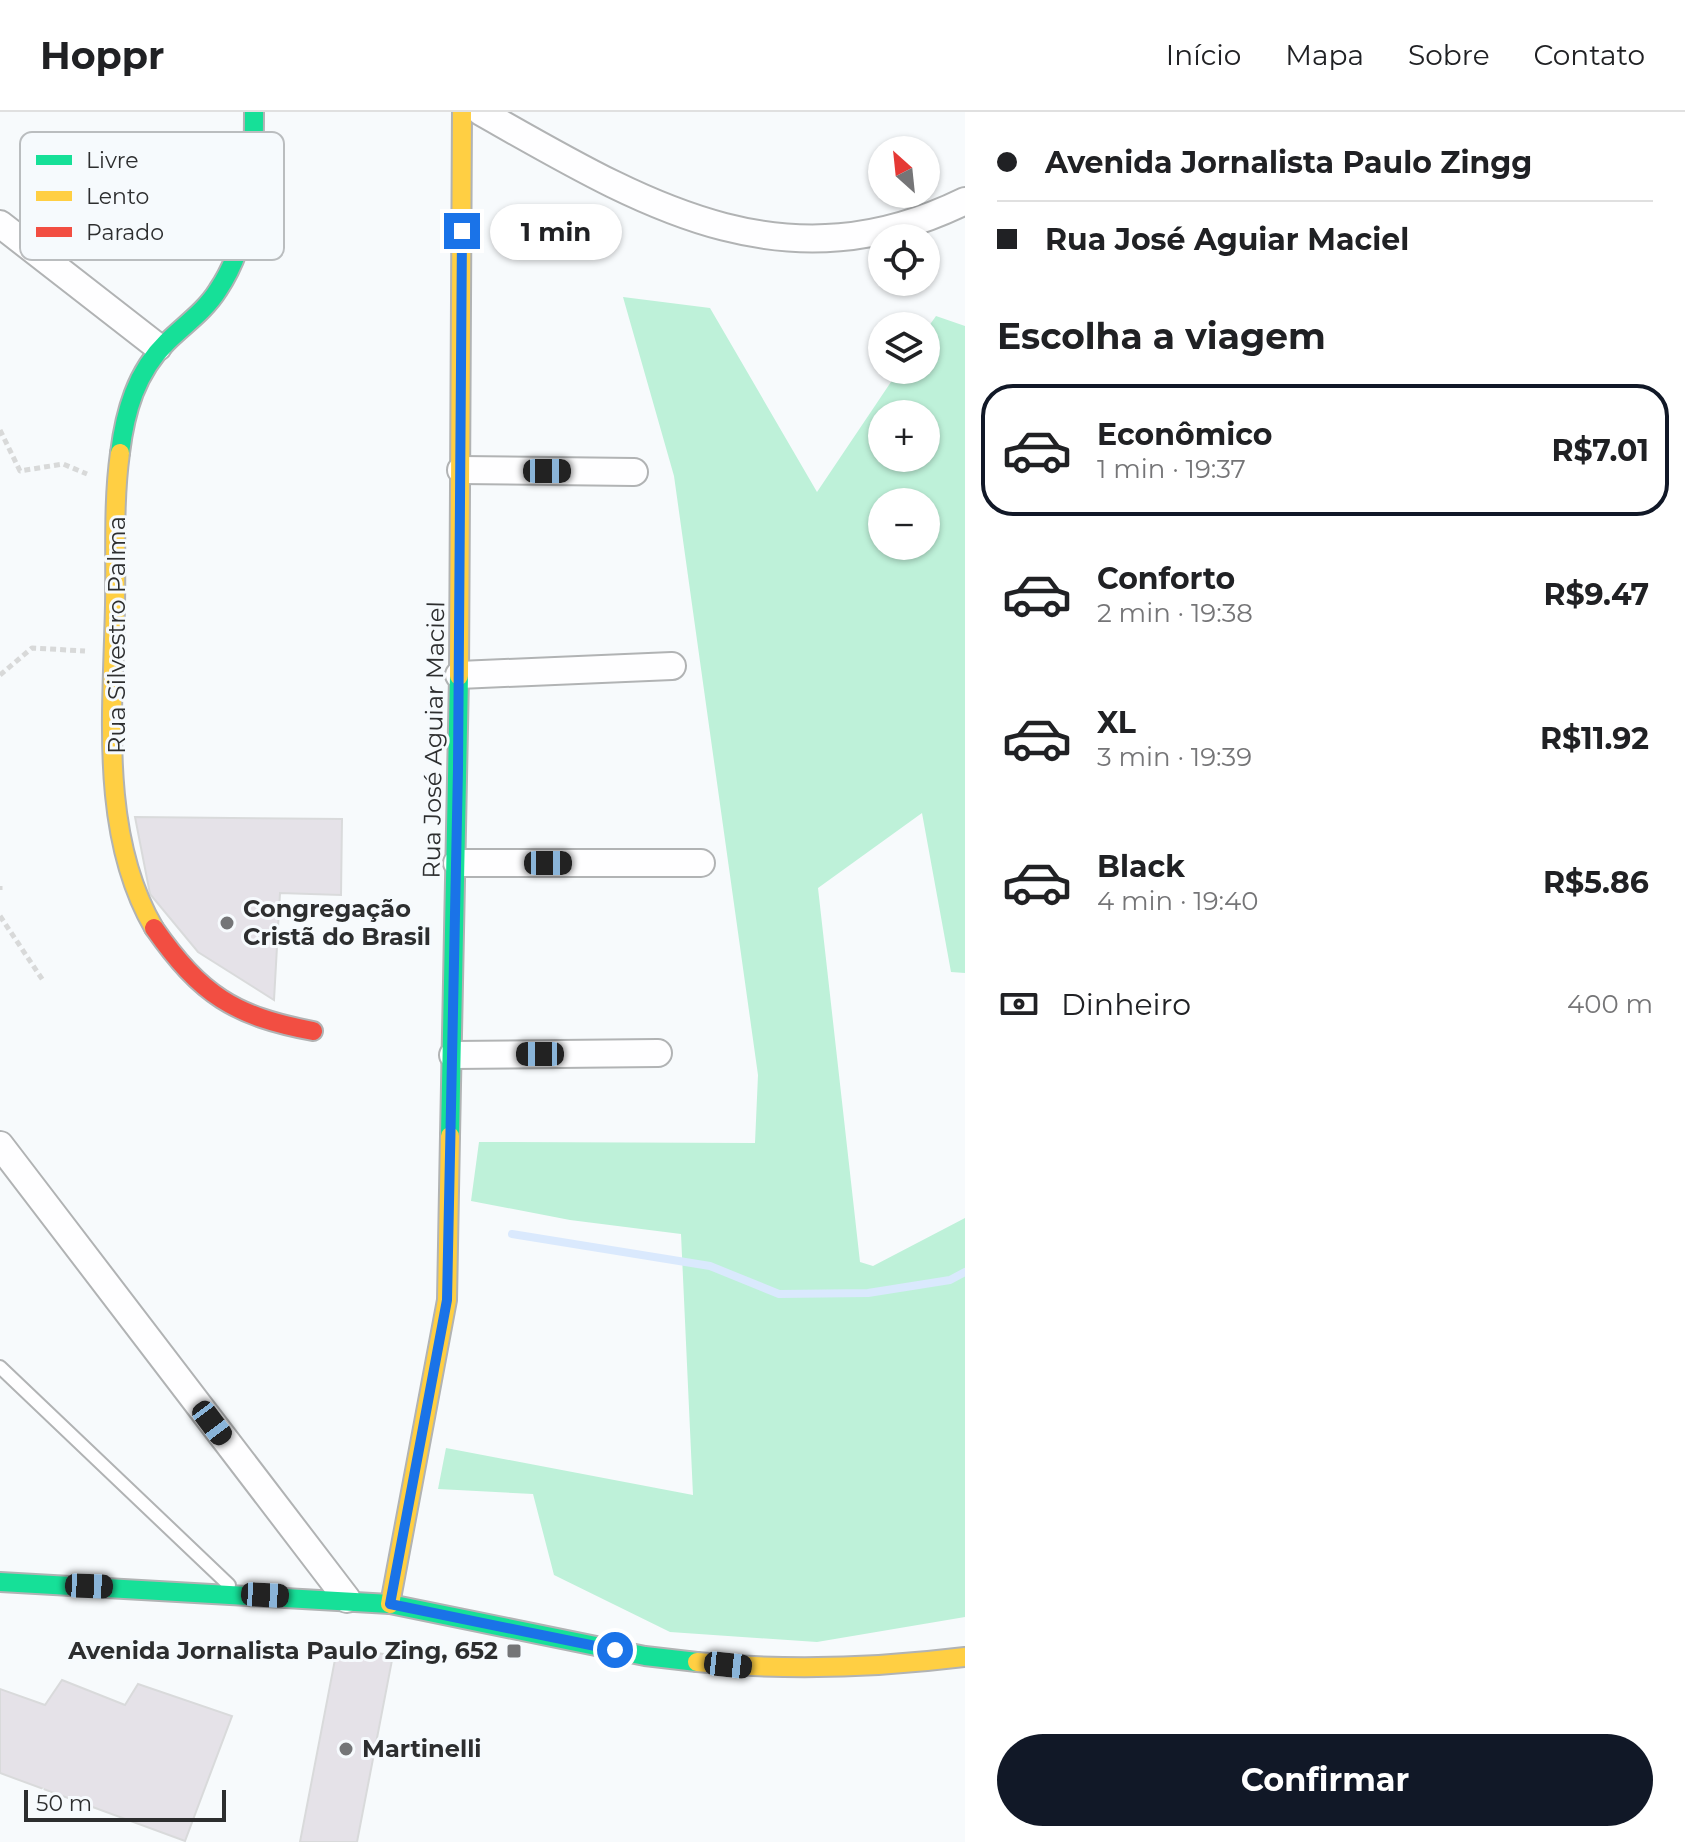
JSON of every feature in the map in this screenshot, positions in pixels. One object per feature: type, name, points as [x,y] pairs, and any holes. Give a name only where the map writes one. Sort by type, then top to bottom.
[{"type":"street","points":[[254,112],[254,132]]},
{"type":"street","name":"Rua José Aguiar Maciel","points":[[390,1604],[447,1300],[457,863],[462,112]]},
{"type":"street","points":[[481,112],[613,187],[720,229],[809,240],[876,232],[965,201]]},
{"type":"street","points":[[0,224],[20,240]]},
{"type":"street","points":[[45,260],[158,347],[202,310],[224,283],[233,260]]},
{"type":"street","name":"Rua Silvestro Palma","points":[[158,347],[135,388],[125,430],[118,487],[115,750],[125,851],[135,889],[158,934],[184,966],[217,996],[256,1019],[313,1031]]},
{"type":"street","points":[[461,470],[634,472]]},
{"type":"street","points":[[459,675],[672,666]]},
{"type":"street","points":[[457,863],[701,863]]},
{"type":"street","points":[[453,1055],[658,1053]]},
{"type":"street","points":[[0,1145],[347,1599]]},
{"type":"street","points":[[0,1582],[347,1599],[390,1604],[645,1656],[755,1668],[898,1665],[965,1657]]},
{"type":"lane","points":[[0,1367],[237,1593]]},
{"type":"path","points":[[52,266],[56,260]]},
{"type":"path","points":[[0,430],[20,471],[63,464],[118,487]]},
{"type":"path","points":[[0,675],[32,648],[114,653]]},
{"type":"path","points":[[0,916],[44,982]]},
{"type":"green space","points":[[623,297],[710,308],[817,492],[868,416],[868,472],[940,472],[940,400],[879,400],[890,384],[940,384],[940,317],[965,326],[965,973],[951,972],[922,813],[818,888],[860,1262],[873,1266],[965,1218],[965,1617],[817,1642],[670,1632],[554,1575],[533,1494],[438,1489],[446,1448],[693,1495],[681,1234],[570,1220],[471,1201],[479,1142],[755,1143],[758,1075],[674,476]]},
{"type":"building","name":"Congregação Cristã do Brasil","points":[[135,817],[342,819],[341,895],[280,893],[274,1000],[198,952],[150,894]]},
{"type":"building","name":"Martinelli","points":[[337,1649],[393,1655],[357,1842],[300,1842]]},
{"type":"building","points":[[62,1680],[125,1705],[138,1684],[232,1716],[185,1841],[0,1773],[0,1689],[45,1705]]},
{"type":"waterway","points":[[512,1234],[710,1266],[779,1294],[868,1293],[950,1280],[965,1272]]},
{"type":"traffic: fast","points":[[254,112],[254,132]]},
{"type":"traffic: fast","points":[[120,453],[129,408],[147,366],[213,298],[234,260]]},
{"type":"traffic: fast","points":[[450,1136],[459,676]]},
{"type":"traffic: fast","points":[[0,1582],[390,1604],[645,1656],[697,1662]]},
{"type":"traffic: slow","points":[[459,676],[462,112]]},
{"type":"traffic: slow","points":[[120,453],[116,510],[113,771],[124,853],[136,891],[154,928]]},
{"type":"traffic: slow","points":[[390,1604],[447,1300],[450,1136]]},
{"type":"traffic: slow","points":[[697,1662],[764,1667],[831,1667],[965,1657]]},
{"type":"traffic: jam","points":[[154,928],[188,970],[222,999],[261,1018],[313,1031]]},
{"type":"place","name":"Congregação Cristã do Brasil","points":[[227,923]]},
{"type":"place","name":"Avenida Jornalista Paulo Zing, 652","points":[[514,1651]]},
{"type":"place","name":"Martinelli","points":[[346,1749]]},
{"type":"route","points":[[462,231],[458,769],[447,1300],[412,1472],[390,1604],[615,1650]]}]
